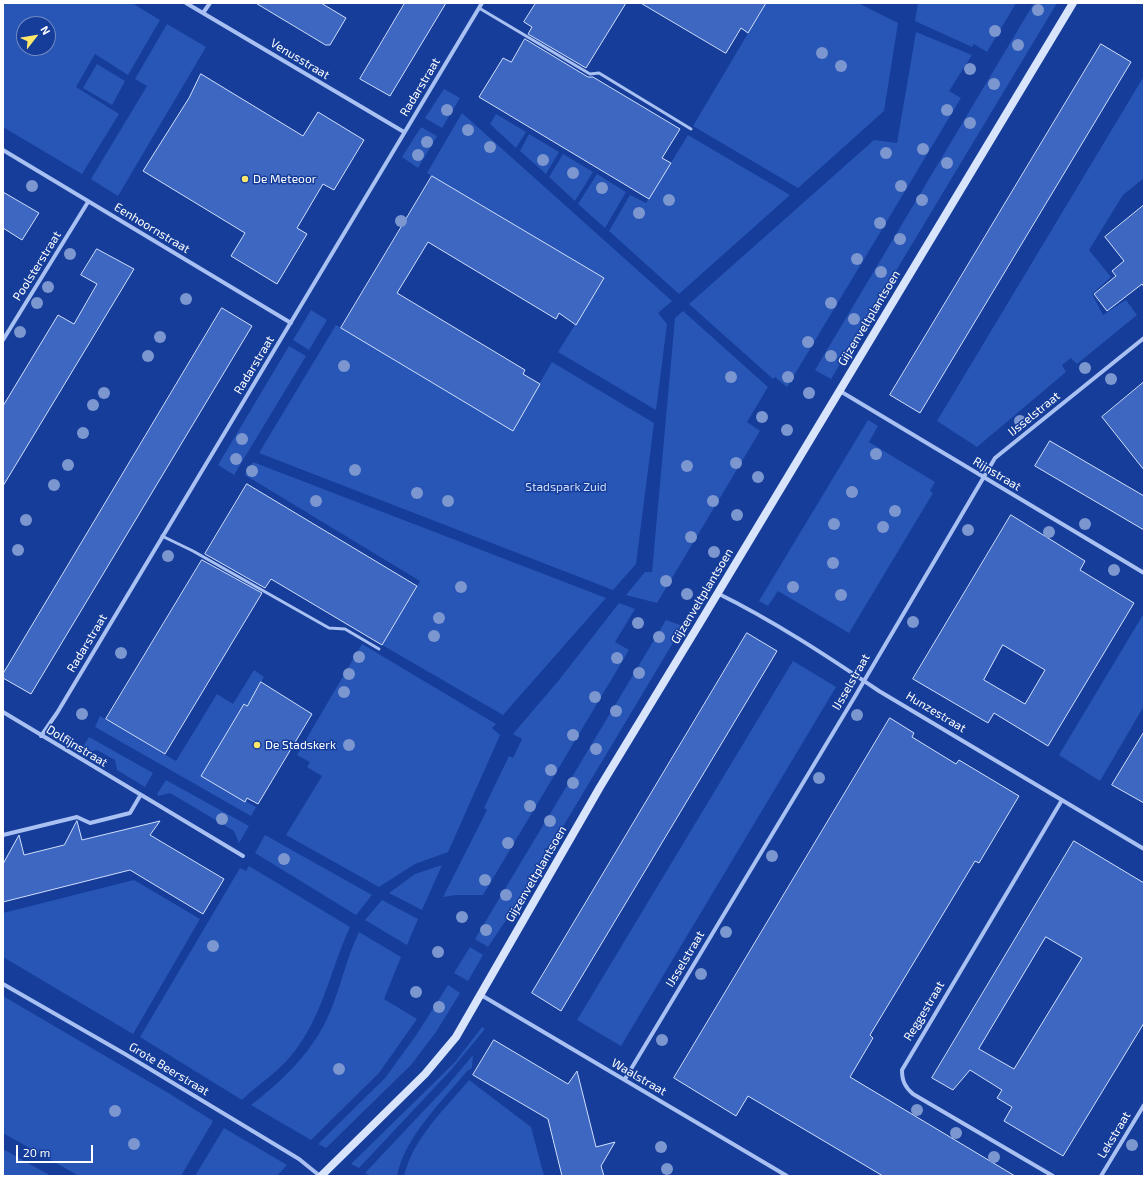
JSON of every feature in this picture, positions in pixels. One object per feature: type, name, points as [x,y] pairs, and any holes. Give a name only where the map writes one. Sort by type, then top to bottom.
[{"type":"street","name":"Venusstraat","points":[[186,3],[404,132]]},
{"type":"street","points":[[204,14],[210,3]]},
{"type":"street","name":"Radarstraat","points":[[41,736],[57,713],[482,3]]},
{"type":"street","name":"Gijzenveltplantsoen","points":[[321,1176],[425,1074],[456,1037],[600,787],[1073,3]]},
{"type":"street","name":"Eenhoornstraat","points":[[3,150],[291,323]]},
{"type":"street","name":"Poolsterstraat","points":[[3,340],[88,202]]},
{"type":"street","name":"IJsselstraat","points":[[624,1079],[995,458],[1144,338]]},
{"type":"street","name":"Rijnstraat","points":[[840,390],[1144,573]]},
{"type":"street","name":"Hunzestraat","points":[[717,593],[743,606],[1144,849]]},
{"type":"street","name":"Dolfijnstraat","points":[[3,712],[140,796],[243,856]]},
{"type":"street","points":[[3,835],[77,817],[90,823],[130,813],[140,796]]},
{"type":"street","name":"Reggestraat","points":[[1054,1176],[913,1094],[906,1088],[902,1079],[902,1070],[1062,800]]},
{"type":"street","name":"Grote Beerstraat","points":[[3,984],[125,1054],[299,1159],[321,1176]]},
{"type":"street","name":"Waalstraat","points":[[481,995],[787,1176]]},
{"type":"street","name":"Lekstraat","points":[[1101,1176],[1144,1105]]},
{"type":"lane","points":[[479,8],[590,74],[599,73],[691,129]]},
{"type":"lane","points":[[162,536],[193,551],[329,628],[345,629],[379,649]]},
{"type":"green space","points":[[3,3],[132,3],[160,20],[128,75],[95,54],[76,87],[119,114],[82,174],[3,127]]},
{"type":"green space","points":[[766,3],[858,3],[898,23],[884,111],[798,188],[693,126]]},
{"type":"green space","points":[[918,3],[1016,3],[987,52],[974,44],[972,47],[915,21]]},
{"type":"green space","points":[[1034,3],[1057,3],[831,379],[815,370]]},
{"type":"green space","points":[[167,24],[206,47],[118,196],[91,179],[147,86],[135,79]]},
{"type":"green space","points":[[916,32],[972,55],[949,91],[961,98],[787,387],[775,377],[773,379],[689,304],[874,140],[897,143]]},
{"type":"green space","points":[[97,64],[125,81],[112,105],[83,88]]},
{"type":"green space","points":[[1144,76],[1144,178],[1123,195],[1089,250],[1111,277],[1092,294],[1103,315],[1126,300],[1137,315],[1077,364],[1071,358],[1062,365],[1066,372],[977,447],[937,421]]},
{"type":"green space","points":[[444,89],[460,98],[442,128],[425,118]]},
{"type":"green space","points":[[462,113],[672,301],[658,313],[667,324],[656,410],[558,352],[604,278],[427,173]]},
{"type":"green space","points":[[496,114],[526,132],[516,148],[490,124]]},
{"type":"green space","points":[[421,127],[437,136],[418,168],[402,157]]},
{"type":"green space","points":[[529,134],[559,152],[546,174],[520,151]]},
{"type":"green space","points":[[688,135],[790,195],[679,294],[609,231],[630,195],[646,203]]},
{"type":"green space","points":[[563,154],[593,172],[575,201],[549,177]]},
{"type":"green space","points":[[597,174],[626,192],[605,228],[578,204]]},
{"type":"green space","points":[[311,310],[327,320],[309,350],[293,340]]},
{"type":"green space","points":[[683,311],[768,387],[747,422],[760,431],[657,603],[626,595],[645,572],[652,572],[675,318]]},
{"type":"green space","name":"Stadspark Zuid","points":[[336,325],[512,430],[552,362],[654,423],[636,564],[613,590],[259,453]]},
{"type":"green space","points":[[289,346],[306,356],[234,475],[218,465]]},
{"type":"green space","points":[[868,420],[878,426],[869,442],[935,482],[930,491],[933,493],[849,633],[778,591],[768,606],[759,601]]},
{"type":"green space","points":[[253,462],[606,598],[503,715],[382,645],[420,581],[245,475]]},
{"type":"green space","points":[[619,603],[635,609],[615,642],[629,650],[483,895],[456,895],[443,897],[487,810],[484,808],[509,756],[513,758],[522,739],[513,734],[559,680]]},
{"type":"green space","points":[[1144,613],[1144,706],[1100,781],[1059,755]]},
{"type":"green space","points":[[666,620],[683,626],[515,907],[488,947],[475,939]]},
{"type":"green space","points":[[362,644],[496,724],[492,728],[500,735],[448,852],[415,864],[379,887],[286,835],[322,776],[307,767],[310,762],[297,755]]},
{"type":"green space","points":[[793,661],[836,687],[621,1046],[577,1020]]},
{"type":"green space","points":[[254,670],[264,677],[247,706],[244,704],[201,776],[256,807],[251,816],[95,727],[100,716],[176,761],[217,694],[233,704]]},
{"type":"green space","points":[[89,737],[153,773],[145,787],[117,770],[115,760],[97,750],[87,752],[82,749]]},
{"type":"green space","points":[[166,780],[249,826],[239,843],[234,831],[170,793],[159,796],[157,794]]},
{"type":"green space","points":[[265,835],[372,895],[356,915],[255,853]]},
{"type":"green space","points":[[442,865],[422,910],[389,893],[415,874]]},
{"type":"green space","points":[[249,866],[350,927],[318,1011],[301,1043],[285,1063],[242,1100],[140,1037],[240,868],[246,871]]},
{"type":"green space","points":[[134,880],[200,919],[133,1034],[3,957],[3,913]]},
{"type":"green space","points":[[382,900],[418,919],[407,945],[365,920]]},
{"type":"green space","points":[[359,932],[401,957],[384,999],[417,1019],[379,1073],[311,1140],[251,1105],[273,1087],[293,1067],[303,1056],[319,1033],[331,1010]]},
{"type":"green space","points":[[470,947],[483,955],[468,981],[454,973]]},
{"type":"green space","points":[[448,985],[460,993],[436,1032],[411,1065],[326,1148],[318,1144],[385,1078],[417,1034]]},
{"type":"green space","points":[[3,996],[170,1094],[213,1121],[181,1176],[79,1176],[3,1133]]},
{"type":"green space","points":[[482,1027],[485,1029],[451,1070],[359,1168],[351,1164],[455,1062]]},
{"type":"green space","points":[[473,1055],[472,1068],[467,1071],[416,1133],[401,1161],[397,1176],[371,1176],[365,1173],[447,1086]]},
{"type":"green space","points":[[469,1080],[531,1127],[544,1176],[404,1176],[408,1162],[422,1137],[440,1113]]},
{"type":"green space","points":[[224,1128],[287,1165],[277,1176],[195,1176]]},
{"type":"green space","points":[[3,1149],[51,1176],[3,1176]]},
{"type":"building","points":[[256,3],[321,3],[346,18],[330,45],[326,45]]},
{"type":"building","points":[[405,3],[446,3],[390,96],[360,79]]},
{"type":"building","points":[[536,3],[626,3],[586,68],[528,34],[532,27],[524,22]]},
{"type":"building","points":[[641,3],[766,3],[748,33],[741,28],[726,53]]},
{"type":"building","points":[[525,39],[588,77],[593,77],[680,129],[662,158],[671,163],[649,199],[479,97],[503,58],[511,62]]},
{"type":"building","points":[[1101,44],[1131,62],[920,413],[890,395]]},
{"type":"building","name":"De Meteoor","points":[[201,74],[303,136],[318,112],[364,140],[334,190],[323,184],[297,228],[307,234],[277,284],[231,256],[245,233],[143,171],[189,98]]},
{"type":"building","points":[[432,176],[604,278],[576,325],[559,313],[556,319],[428,242],[397,293],[525,370],[523,374],[540,384],[513,431],[341,328]]},
{"type":"building","points":[[3,192],[39,213],[22,240],[3,228]]},
{"type":"building","points":[[1144,205],[1144,287],[1142,284],[1107,311],[1094,294],[1116,276],[1112,271],[1124,261],[1105,237]]},
{"type":"building","points":[[97,249],[134,269],[3,486],[3,406],[58,315],[74,324],[97,284],[81,275]]},
{"type":"building","points":[[222,308],[252,326],[31,694],[3,678],[3,674]]},
{"type":"building","points":[[1144,382],[1144,470],[1102,417]]},
{"type":"building","points":[[1050,441],[1144,496],[1144,530],[1035,466]]},
{"type":"building","points":[[247,484],[417,586],[382,645],[271,579],[265,588],[205,554]]},
{"type":"building","points":[[1011,515],[1085,561],[1080,570],[1134,603],[1048,746],[994,713],[988,723],[913,679]],"holes":[[[1003,645],[1045,670],[1025,704],[984,680]]]},
{"type":"building","points":[[202,560],[262,593],[165,754],[106,719]]},
{"type":"building","points":[[747,633],[777,651],[561,1011],[532,993]]},
{"type":"building","name":"De Stadskerk","points":[[261,682],[312,714],[258,804],[247,798],[245,802],[201,776],[244,704],[247,706]]},
{"type":"building","points":[[890,718],[914,733],[912,737],[956,764],[959,760],[1019,796],[979,863],[975,861],[870,1035],[873,1038],[850,1077],[1015,1176],[883,1176],[748,1096],[736,1116],[674,1078]]},
{"type":"building","points":[[1144,732],[1144,803],[1112,785]]},
{"type":"building","points":[[77,821],[82,840],[160,821],[150,835],[224,879],[203,914],[130,870],[3,902],[3,864],[19,835],[24,855],[64,845]]},
{"type":"building","points":[[1074,841],[1144,883],[1144,1023],[1063,1156],[1004,1121],[1012,1107],[997,1098],[1002,1090],[970,1070],[953,1090],[932,1078]],"holes":[[[1046,937],[1082,958],[1014,1069],[979,1049]]]},
{"type":"building","points":[[494,1040],[568,1084],[577,1071],[596,1147],[615,1142],[601,1166],[604,1176],[562,1176],[548,1119],[473,1075]]},
{"type":"place","name":"De Meteoor","points":[[245,179]]},
{"type":"place","name":"De Stadskerk","points":[[257,745]]}]
